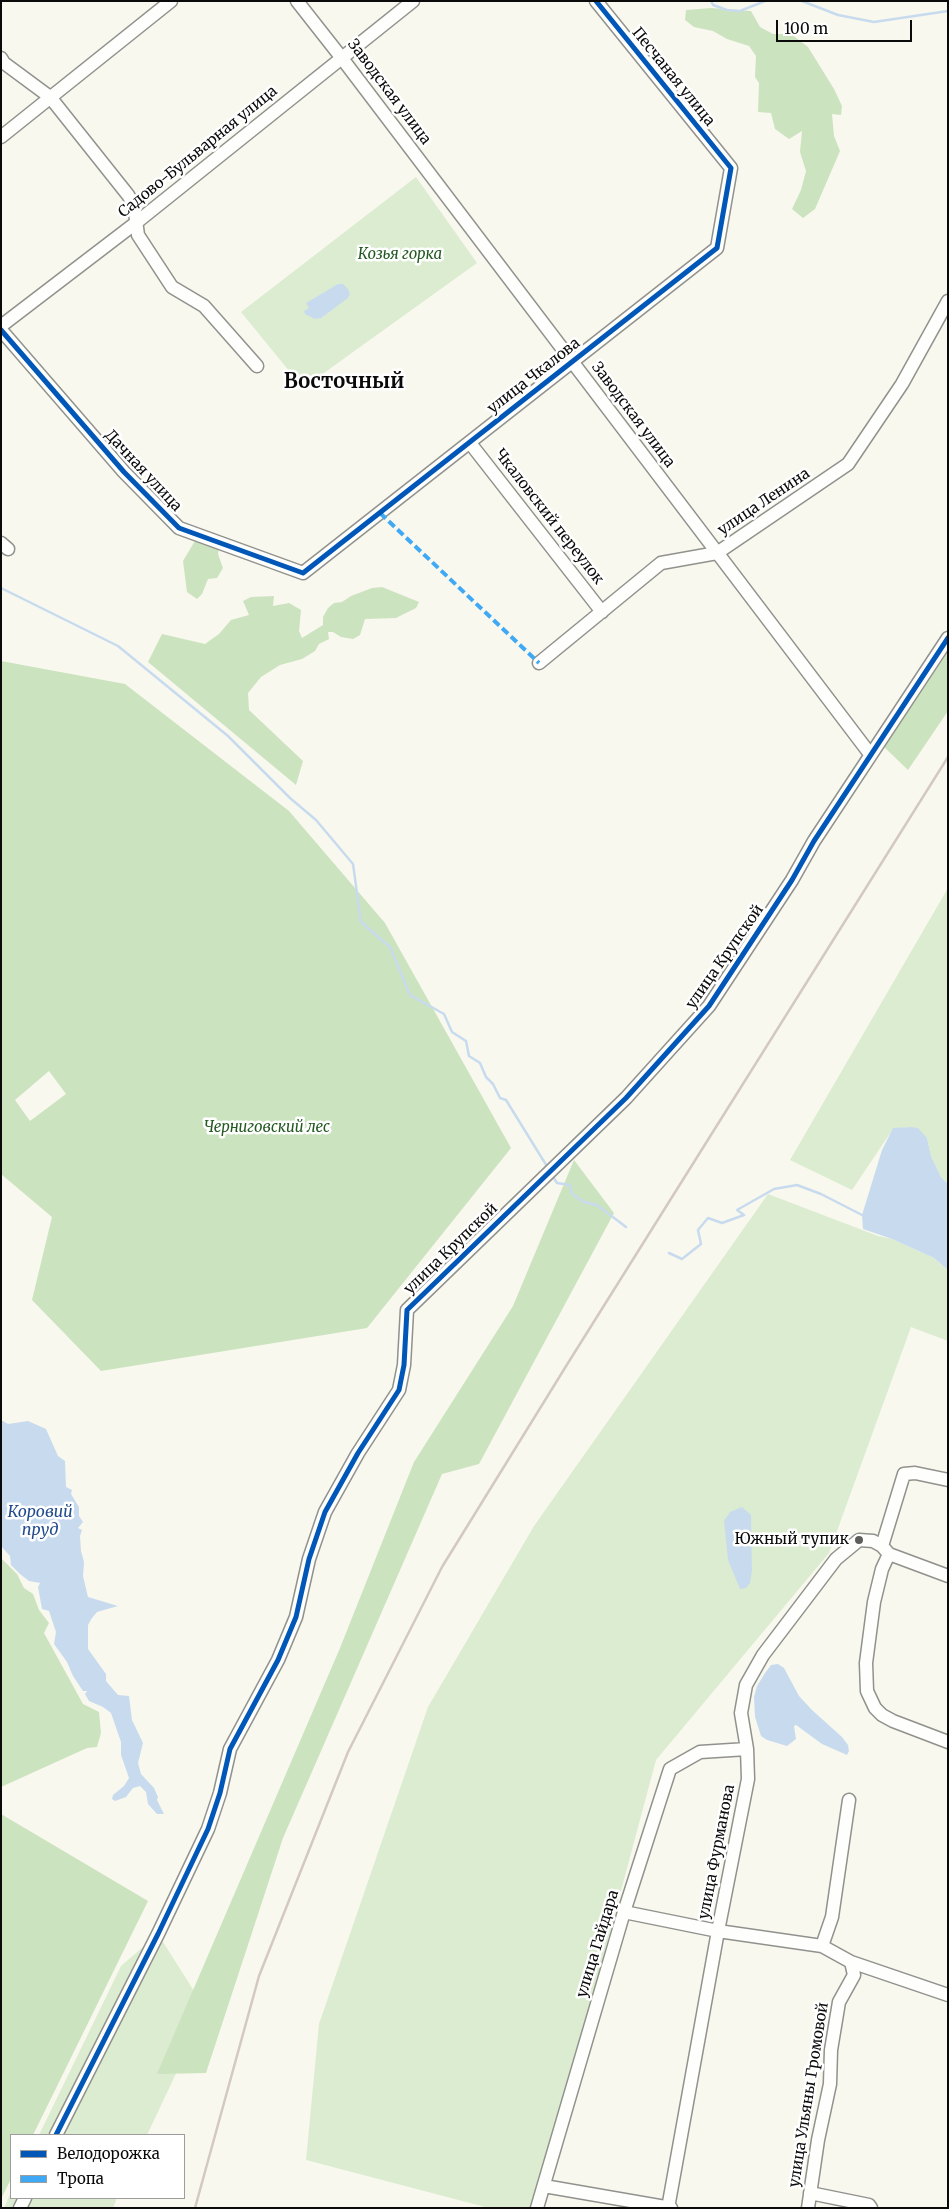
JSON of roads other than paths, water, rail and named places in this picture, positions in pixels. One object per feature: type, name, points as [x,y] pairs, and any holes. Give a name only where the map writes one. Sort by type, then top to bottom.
[{"type":"street","points":[[1,137],[171,1]]},
{"type":"street","name":"Заводская улица","points":[[297,1],[342,57],[870,754]]},
{"type":"street","name":"Садово-Бульварная улица","points":[[1,326],[137,222],[413,1]]},
{"type":"street","name":"Песчаная улица","points":[[596,1],[731,168]]},
{"type":"street","points":[[1,58],[4,63],[50,97],[128,196],[134,205],[138,235],[172,287],[204,306],[257,366]]},
{"type":"street","name":"улица Чкалова","points":[[303,573],[717,248],[731,168]]},
{"type":"street","name":"улица Ленина","points":[[540,663],[661,563],[717,553],[848,464],[902,384],[947,305]]},
{"type":"street","name":"Дачная улица","points":[[1,330],[124,472],[179,528],[303,573]]},
{"type":"street","name":"Чкаловский переулок","points":[[470,443],[602,612]]},
{"type":"street","name":"улица Крупской","points":[[57,2134],[158,1934],[208,1829],[220,1793],[230,1749],[278,1660],[296,1617],[309,1559],[325,1512],[358,1453],[399,1390],[404,1365],[406,1310],[626,1098],[709,1006],[792,880],[814,841],[870,754],[948,638]]},
{"type":"street","points":[[948,1480],[915,1473],[904,1474],[874,1602],[866,1682],[871,1701],[882,1715],[948,1742]]},
{"type":"street","name":"улица Фурманова","points":[[669,2208],[718,1931],[748,1780],[747,1749],[741,1713],[746,1685],[763,1655],[836,1559],[858,1540],[873,1541],[885,1550]]},
{"type":"street","points":[[885,1550],[948,1576]]},
{"type":"street","name":"улица Гайдара","points":[[537,2208],[624,1912],[670,1769],[700,1752],[747,1749]]},
{"type":"street","points":[[822,1946],[832,1917],[849,1800]]},
{"type":"street","points":[[624,1912],[718,1931],[822,1946],[851,1962],[948,1995]]},
{"type":"street","name":"улица Ульяны Громовой","points":[[808,2208],[818,2140],[830,2084],[832,2050],[839,2002],[854,1975],[851,1962]]},
{"type":"street","points":[[544,2186],[669,2208]]},
{"type":"street","points":[[810,2193],[872,2208]]},
{"type":"water","points":[[338,284],[343,284],[348,289],[350,294],[348,298],[321,318],[315,319],[305,314],[304,311],[309,308],[306,303]]},
{"type":"water","points":[[893,1128],[918,1128],[927,1138],[931,1156],[941,1177],[948,1184],[948,1270],[934,1258],[892,1239],[863,1229],[862,1215],[882,1150]]},
{"type":"water","name":"Коровий пруд","points":[[1,1420],[8,1424],[28,1421],[46,1429],[58,1456],[65,1461],[66,1487],[72,1490],[71,1494],[79,1507],[79,1516],[83,1522],[78,1528],[82,1530],[80,1536],[84,1562],[83,1576],[88,1597],[118,1606],[97,1612],[92,1618],[88,1625],[88,1649],[106,1674],[106,1681],[118,1695],[129,1696],[132,1720],[143,1743],[138,1763],[141,1774],[154,1788],[158,1797],[157,1800],[164,1814],[157,1814],[148,1804],[146,1792],[140,1786],[133,1788],[126,1797],[115,1801],[112,1799],[113,1795],[124,1786],[129,1778],[121,1755],[121,1742],[111,1713],[89,1701],[85,1694],[87,1691],[83,1691],[73,1676],[67,1662],[54,1644],[56,1632],[49,1611],[42,1609],[38,1587],[40,1583],[29,1581],[20,1574],[11,1565],[10,1556],[1,1546]]},
{"type":"water","points":[[742,1507],[751,1515],[752,1570],[750,1583],[746,1588],[740,1589],[728,1560],[724,1521],[730,1512]]},
{"type":"water","points":[[778,1664],[784,1668],[799,1696],[842,1737],[848,1745],[849,1751],[847,1755],[822,1744],[796,1725],[794,1726],[796,1739],[787,1746],[767,1740],[761,1736],[755,1717],[754,1697],[757,1686],[765,1673],[771,1665]]},
{"type":"waterway","points":[[711,1],[713,5],[727,10],[740,11],[765,1]]},
{"type":"waterway","points":[[802,1],[838,15],[874,22],[948,11]]},
{"type":"waterway","points":[[1,588],[118,646],[228,736],[290,798],[316,820],[353,864],[361,922],[390,947],[410,995],[444,1014],[452,1032],[466,1041],[469,1056],[480,1063],[486,1077],[493,1084],[500,1098],[506,1100],[548,1168]]},
{"type":"waterway","points":[[552,1175],[557,1183],[570,1185],[572,1194],[584,1202],[597,1205],[626,1227]]},
{"type":"waterway","points":[[669,1253],[682,1259],[701,1244],[698,1230],[708,1218],[722,1223],[744,1215],[737,1210],[774,1189],[797,1185],[821,1194],[864,1216]]},
{"type":"railway","points":[[195,2208],[259,1976],[348,1752],[442,1567],[948,757]]},
{"type":"place","name":"Южный тупик","points":[[859,1540]]},
{"type":"district","name":"Восточный","points":[[344,382]]},
{"type":"park label","name":"Козья горка","points":[[400,255]]},
{"type":"park label","name":"Черниговский лес","points":[[267,1128]]}]
